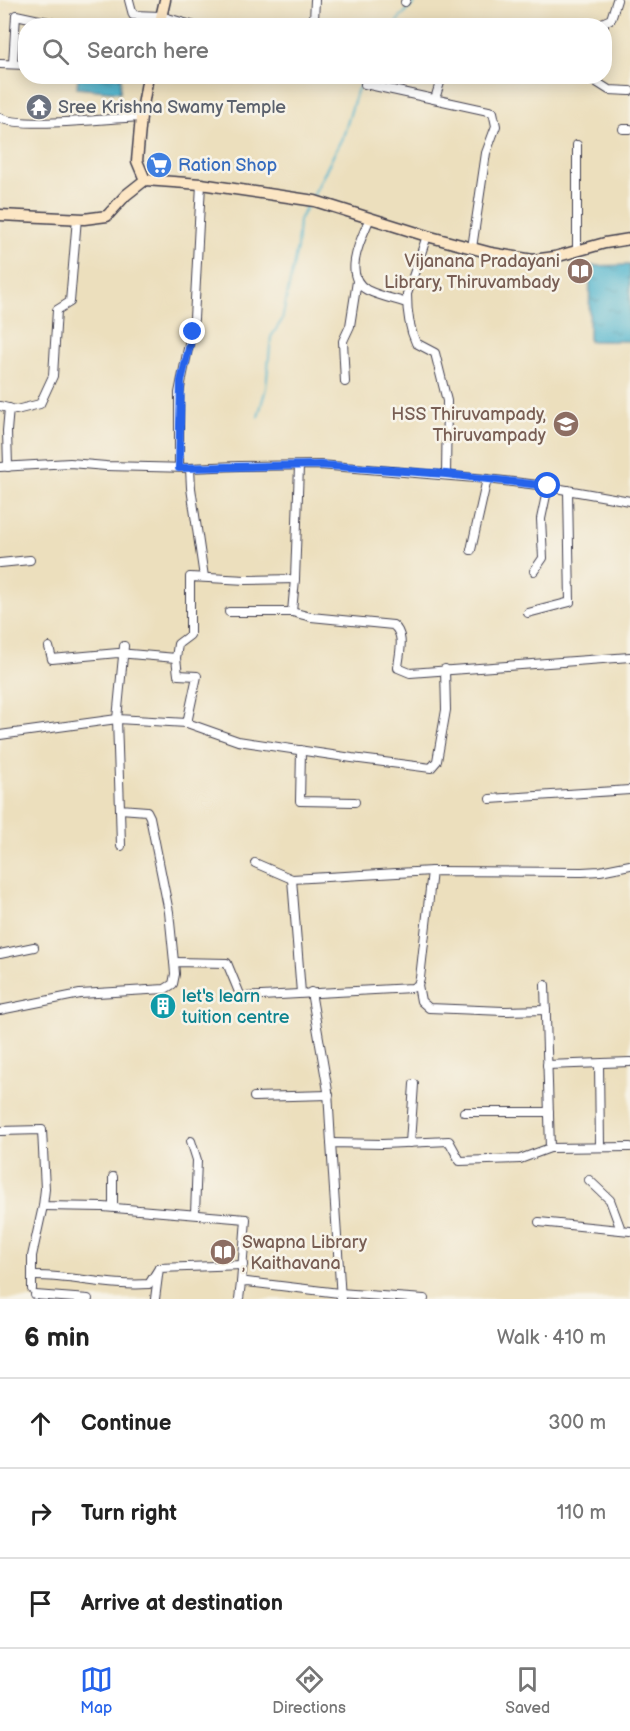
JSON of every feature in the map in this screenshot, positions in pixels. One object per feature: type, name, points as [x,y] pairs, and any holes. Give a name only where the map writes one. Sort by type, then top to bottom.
[{"type":"main road","points":[[161,18],[165,0]]},
{"type":"main road","points":[[145,180],[137,161],[147,84]]},
{"type":"main road","points":[[0,215],[77,218],[107,216],[126,195],[145,180],[201,184],[315,201],[426,237],[533,260],[630,239]]},
{"type":"street","points":[[129,0],[133,15],[146,18]]},
{"type":"street","points":[[314,18],[315,0]]},
{"type":"street","points":[[611,18],[616,0]]},
{"type":"street","points":[[13,64],[16,15],[30,18]]},
{"type":"street","points":[[0,64],[18,64]]},
{"type":"street","points":[[365,84],[493,112],[496,126],[486,153],[472,248]]},
{"type":"street","points":[[435,99],[440,84]]},
{"type":"street","points":[[600,84],[609,90],[630,91]]},
{"type":"street","points":[[0,118],[33,122],[141,117]]},
{"type":"street","points":[[577,145],[577,251]]},
{"type":"street","points":[[179,468],[179,393],[194,320],[201,184]]},
{"type":"street","points":[[0,406],[16,410],[40,404],[52,376],[57,310],[70,302],[77,218]]},
{"type":"street","points":[[345,382],[343,341],[350,326],[357,281],[356,253],[370,218]]},
{"type":"street","points":[[426,237],[407,294],[407,303],[410,326],[416,343],[431,350],[437,356],[447,401],[446,474]]},
{"type":"street","points":[[357,281],[366,289],[407,303]]},
{"type":"street","points":[[9,408],[4,467],[70,463],[179,468],[320,465],[446,474],[548,486],[630,501]]},
{"type":"street","points":[[292,612],[299,466]]},
{"type":"street","points":[[190,468],[204,577]]},
{"type":"street","points":[[471,550],[487,479]]},
{"type":"street","points":[[534,571],[543,558],[541,519],[548,486]]},
{"type":"street","points":[[528,613],[570,602],[568,490]]},
{"type":"street","points":[[0,563],[30,560]]},
{"type":"street","points":[[188,723],[197,676],[178,675],[176,658],[177,644],[190,635],[190,577],[246,580],[295,579]]},
{"type":"street","points":[[229,612],[292,612],[310,617],[393,626],[398,629],[401,638],[398,668],[410,673],[630,657]]},
{"type":"street","points":[[49,647],[52,659],[124,650],[176,658]]},
{"type":"street","points":[[121,846],[117,719],[124,650]]},
{"type":"street","points":[[0,735],[117,719],[188,723],[238,741],[431,768],[437,761],[446,710],[445,669]]},
{"type":"street","points":[[301,750],[300,801],[355,802]]},
{"type":"street","points":[[490,799],[630,790]]},
{"type":"street","points":[[0,1010],[87,993],[165,989],[173,984],[175,980],[174,962],[169,912],[151,822],[147,811],[120,808]]},
{"type":"street","points":[[255,863],[292,879],[432,871],[582,872],[630,865]]},
{"type":"street","points":[[432,871],[420,978],[417,985],[421,1001],[429,1008],[546,1010]]},
{"type":"street","points":[[292,879],[301,993]]},
{"type":"street","points":[[0,954],[34,947]]},
{"type":"street","points":[[174,962],[227,963],[241,997],[407,988],[417,985]]},
{"type":"street","points":[[545,985],[550,1148]]},
{"type":"street","points":[[311,993],[329,1095],[340,1296]]},
{"type":"street","points":[[547,1065],[630,1062]]},
{"type":"street","points":[[599,1064],[600,1146]]},
{"type":"street","points":[[410,1143],[414,1084]]},
{"type":"street","points":[[254,1097],[329,1095]]},
{"type":"street","points":[[464,1112],[549,1112]]},
{"type":"street","points":[[0,1131],[42,1131],[45,1189],[32,1256],[33,1292],[88,1299]]},
{"type":"street","points":[[191,1141],[197,1160],[195,1214]]},
{"type":"street","points":[[331,1143],[448,1141],[460,1161],[520,1159],[550,1148],[630,1147]]},
{"type":"street","points":[[113,1177],[113,1207]]},
{"type":"street","points":[[588,1180],[610,1200],[626,1231]]},
{"type":"street","points":[[43,1206],[113,1207],[246,1220],[239,1299]]},
{"type":"street","points":[[540,1222],[626,1231]]},
{"type":"street","points":[[159,1268],[243,1265]]},
{"type":"street","points":[[32,1276],[57,1275],[129,1286],[148,1284],[159,1268]]},
{"type":"street","points":[[155,1299],[159,1268]]},
{"type":"street","points":[[241,1283],[252,1282],[340,1296],[424,1299]]},
{"type":"water","points":[[77,84],[121,84],[120,92],[77,88]]},
{"type":"water","points":[[630,265],[630,341],[589,341],[590,266]]},
{"type":"waterway","points":[[400,18],[416,0]]},
{"type":"waterway","points":[[313,196],[344,134],[361,84]]},
{"type":"waterway","points":[[258,417],[266,388],[271,337],[282,320],[297,248],[299,220],[308,204]]},
{"type":"place","name":"Sree Krishna Swamy Temple","points":[[39,107]]},
{"type":"place","name":"Ration Shop","points":[[159,165]]},
{"type":"place","name":"Vijanana Pradayani Library, Thiruvambady","points":[[580,271]]},
{"type":"place","name":"HSS Thiruvampady, Thiruvampady","points":[[566,424]]},
{"type":"place","name":"let's learn tuition centre","points":[[163,1006]]},
{"type":"place","name":"Swapna Library , Kaithavana","points":[[223,1252]]},
{"type":"route","points":[[193,332],[179,393],[179,468],[320,465],[446,474],[548,486]]}]
